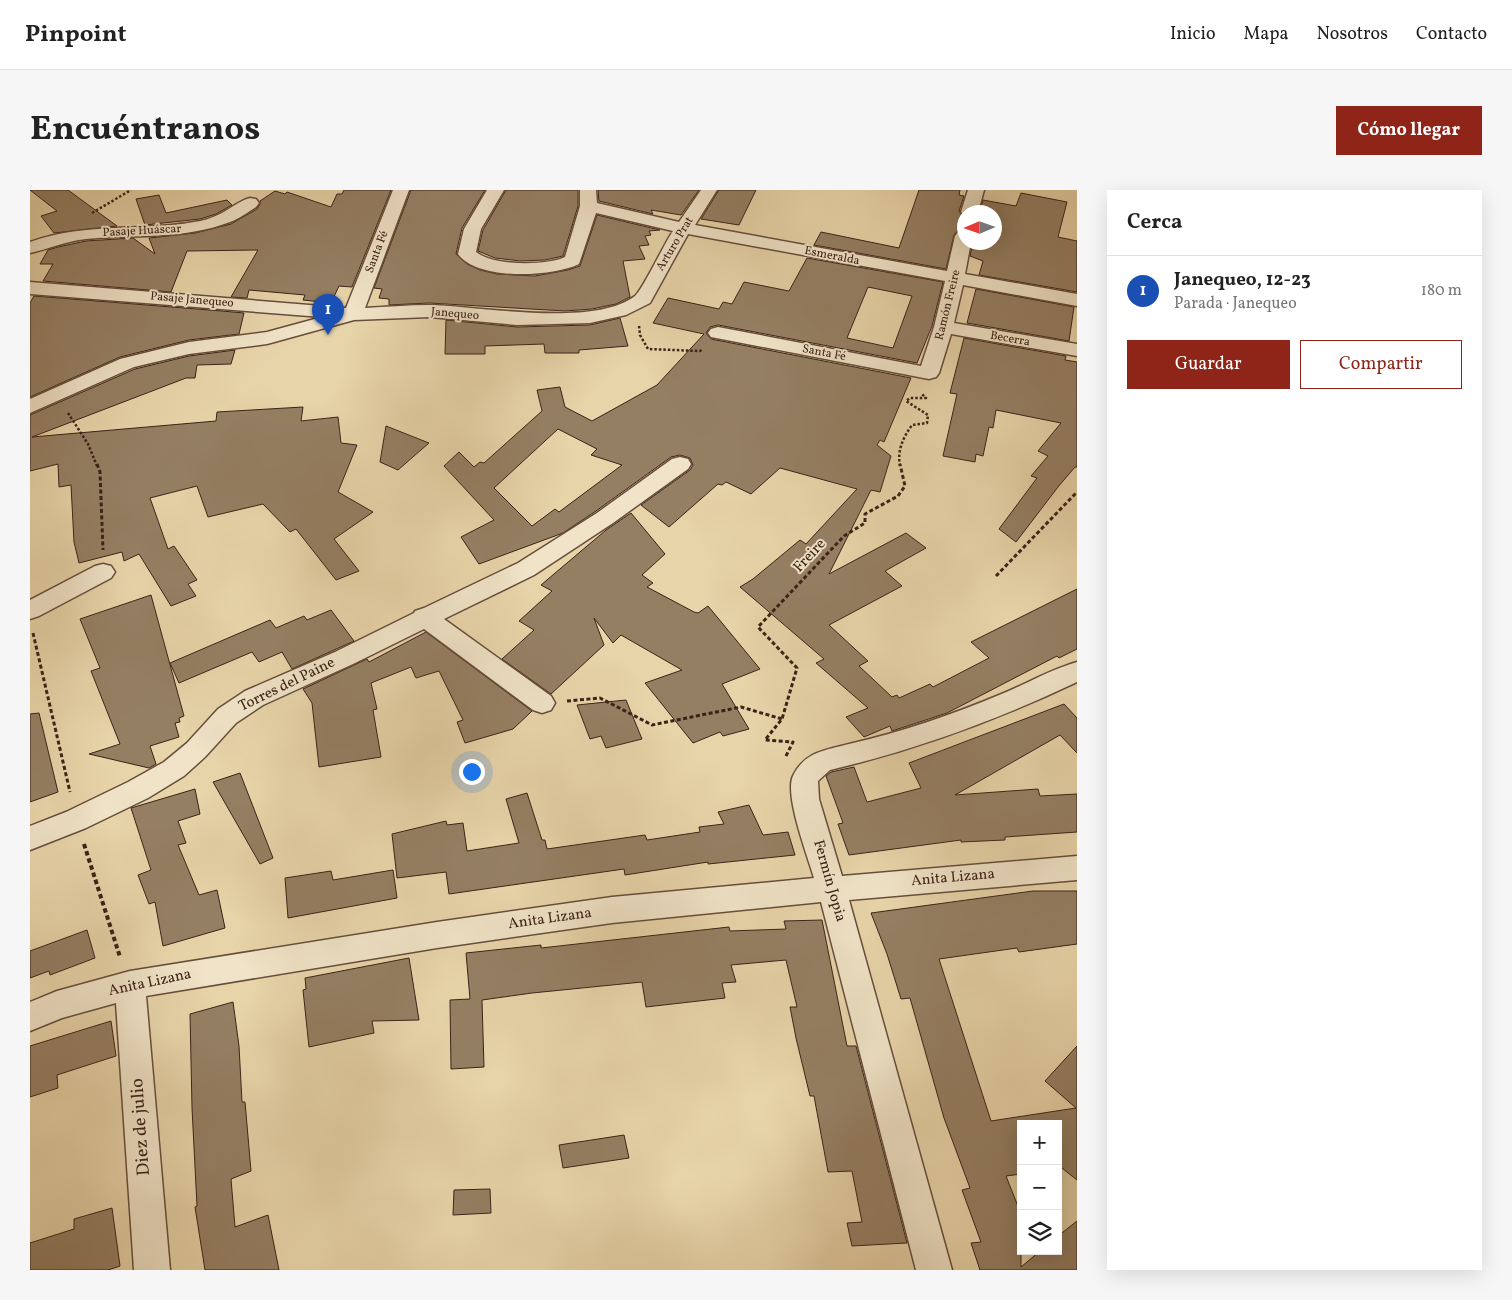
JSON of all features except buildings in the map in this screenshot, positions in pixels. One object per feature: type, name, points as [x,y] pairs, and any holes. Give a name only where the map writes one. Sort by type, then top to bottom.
[{"type":"street","name":"Santa Fé","points":[[353,314],[401,190]]},
{"type":"street","name":"Esmeralda","points":[[496,190],[481,212],[466,250],[469,257],[477,262],[530,268],[559,267],[570,263],[574,258],[589,198],[684,228],[954,279],[1077,300]]},
{"type":"street","name":"Arturo Prat","points":[[643,299],[684,228],[709,190]]},
{"type":"street","points":[[972,205],[976,190]]},
{"type":"street","name":"Pasaje Huáscar","points":[[30,248],[55,240],[92,234],[197,228],[222,220],[250,204]]},
{"type":"street","name":"Ramón Freire","points":[[929,373],[944,327],[961,250]]},
{"type":"street","name":"Pasaje Janequeo","points":[[30,288],[353,314]]},
{"type":"street","name":"Janequeo","points":[[30,407],[127,362],[190,348],[267,338],[326,324],[353,314],[430,311],[517,319],[590,317],[619,311],[643,299]]},
{"type":"street","points":[[267,338],[275,307]]},
{"type":"street","name":"Becerra","points":[[944,327],[1077,350]]},
{"type":"street","name":"Santa Fé","points":[[718,333],[929,373]]},
{"type":"street","name":"Torres del Paine","points":[[30,838],[76,820],[138,790],[174,769],[196,750],[227,716],[254,698],[344,658],[424,617],[526,569],[605,518],[680,464]]},
{"type":"street","points":[[30,610],[103,572]]},
{"type":"street","points":[[424,617],[542,703]]},
{"type":"street","points":[[807,773],[813,766],[822,761],[921,736],[1023,697],[1077,672]]},
{"type":"street","name":"Fermín Jopia","points":[[807,773],[802,790],[832,888],[934,1270]]},
{"type":"street","name":"Anita Lizana","points":[[30,1016],[57,1005],[130,985],[437,935],[612,910],[832,888],[1077,868]]},
{"type":"street","name":"Diez de julio","points":[[130,985],[152,1270]]},
{"type":"path","points":[[619,311],[638,322],[640,335],[648,349],[700,351],[718,333]]},
{"type":"path","name":"Freire","points":[[807,773],[780,770],[793,742],[765,740],[782,719],[797,668],[758,627],[844,536],[865,523],[865,514],[898,496],[905,486],[898,460],[900,441],[912,425],[927,423],[928,415],[906,402],[910,398],[926,398],[918,390],[929,387],[925,378],[937,375],[929,373]]},
{"type":"path","points":[[57,395],[88,444],[100,472],[103,572]]},
{"type":"path","points":[[996,576],[1077,492]]},
{"type":"path","points":[[542,703],[600,698],[652,725],[740,707],[782,719]]},
{"type":"place","name":"Janequeo, 12-23","points":[[328,335]]}]
